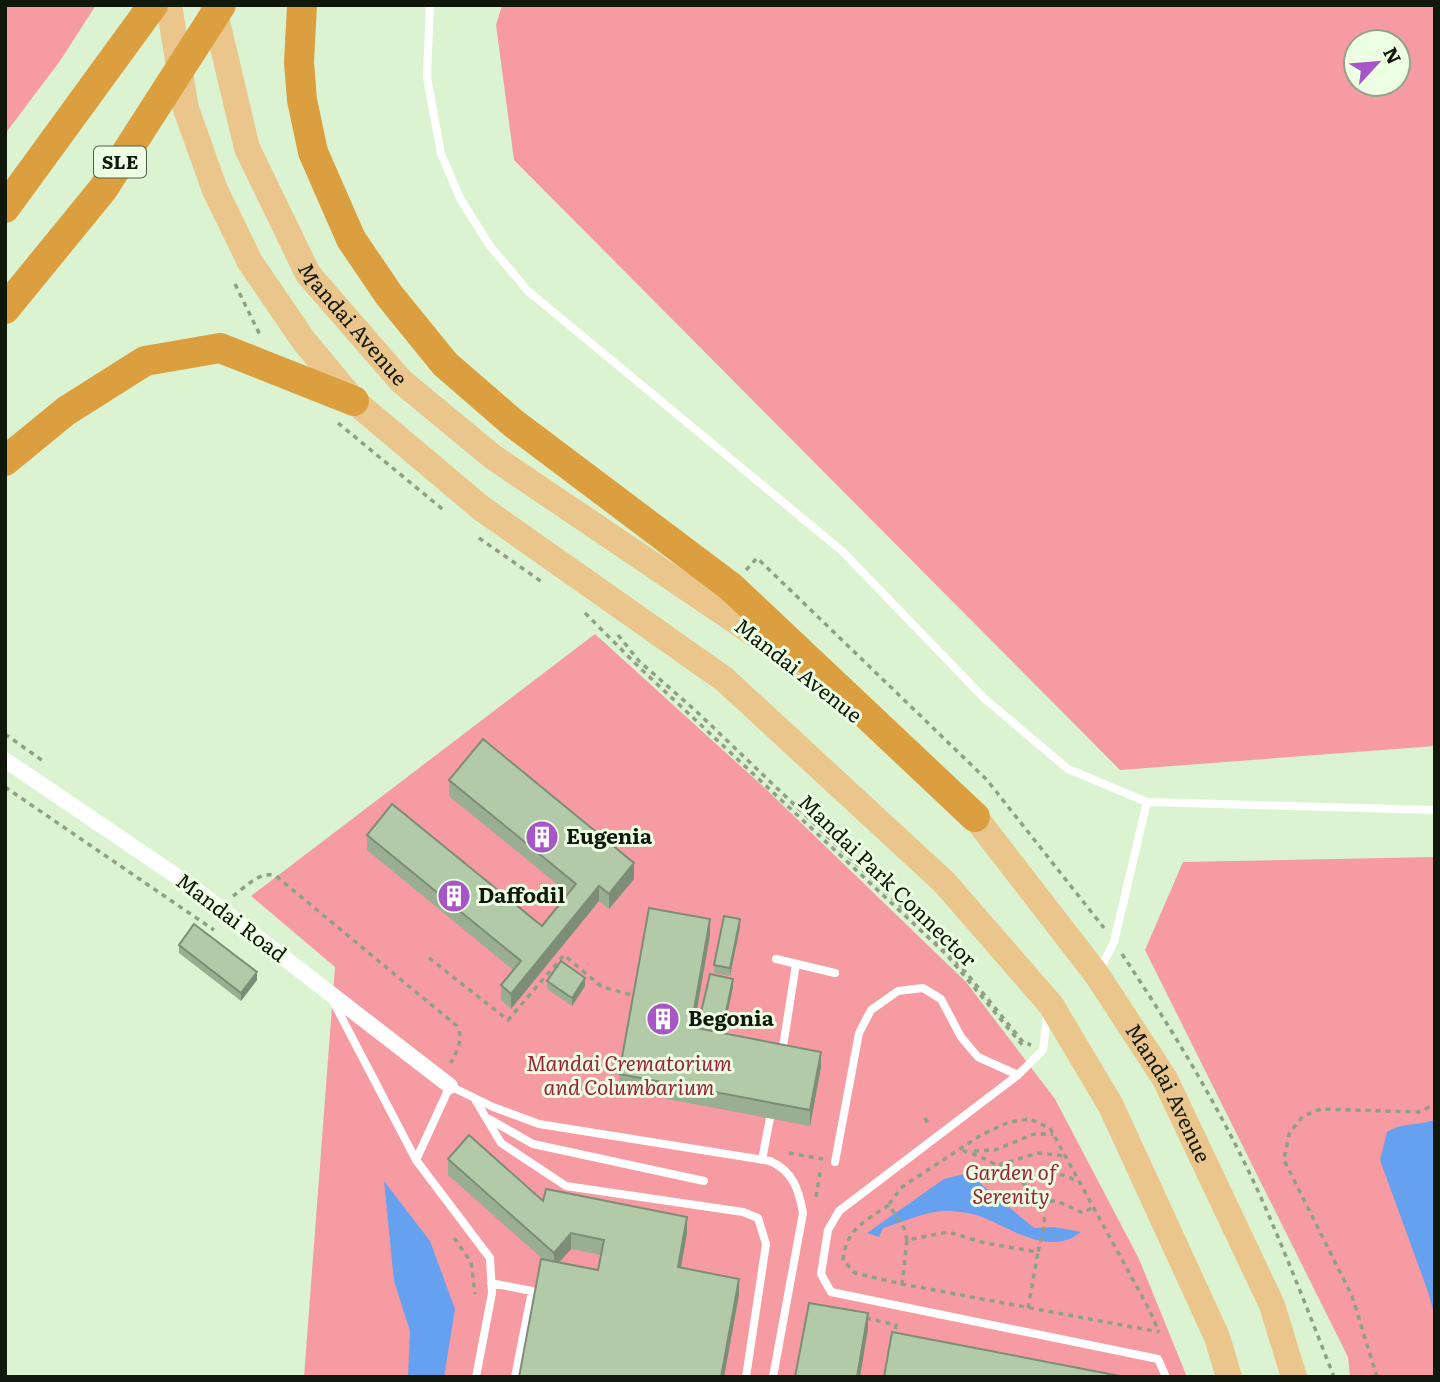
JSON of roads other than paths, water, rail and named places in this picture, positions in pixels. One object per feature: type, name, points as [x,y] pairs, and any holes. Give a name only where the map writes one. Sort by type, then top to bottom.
[{"type":"highway","points":[[5,208],[153,5]]},
{"type":"highway","name":"SLE","points":[[5,309],[103,189],[220,5]]},
{"type":"highway","points":[[302,5],[299,62],[302,100],[313,152],[351,239],[389,295],[445,364],[513,423],[731,587],[975,817]]},
{"type":"highway","points":[[5,461],[66,411],[145,361],[208,350],[220,348],[354,401]]},
{"type":"main road","points":[[169,5],[186,109],[215,190],[250,262],[304,341],[354,401],[481,508],[724,678],[944,881],[1051,1005],[1111,1106],[1217,1337],[1229,1377]]},
{"type":"main road","name":"Mandai Avenue","points":[[213,5],[247,148],[308,274],[401,382],[493,457],[780,651],[975,817],[1097,975],[1165,1079],[1272,1305],[1294,1377]]},
{"type":"street","name":"Mandai Road","points":[[5,760],[191,886],[450,1086]]},
{"type":"lane","points":[[430,5],[426,78],[440,154],[461,200],[490,246],[528,290],[842,551],[985,699],[1068,769],[1147,802],[1435,810]]},
{"type":"lane","points":[[1097,975],[1114,942],[1147,802]]},
{"type":"lane","points":[[776,959],[835,973]]},
{"type":"lane","points":[[781,1059],[796,964]]},
{"type":"lane","points":[[835,1162],[859,1034],[871,1010],[898,991],[923,988],[941,999],[961,1037],[978,1057],[1018,1075]]},
{"type":"lane","points":[[328,991],[416,1160],[490,1258],[492,1293],[477,1377]]},
{"type":"lane","points":[[1039,992],[1048,1020],[1042,1052],[1018,1075],[839,1211],[828,1230],[821,1274],[831,1292],[1158,1359],[1166,1377]]},
{"type":"lane","points":[[416,1160],[450,1086],[493,1107],[539,1124],[762,1160],[784,1167],[797,1186],[803,1213],[773,1377]]},
{"type":"lane","points":[[475,1098],[500,1143],[566,1186],[743,1212],[758,1218],[766,1244],[746,1377]]},
{"type":"lane","points":[[486,1118],[533,1144],[704,1181]]},
{"type":"lane","points":[[762,1160],[770,1118]]},
{"type":"lane","points":[[491,1283],[532,1291],[514,1377]]},
{"type":"water","points":[[1435,1120],[1435,1316],[1380,1160],[1387,1132]]},
{"type":"water","points":[[968,1173],[1034,1228],[1054,1227],[1081,1232],[1069,1239],[1043,1241],[1016,1233],[976,1215],[943,1211],[883,1228],[879,1237],[867,1233],[944,1179]]},
{"type":"water","points":[[384,1181],[430,1241],[455,1309],[444,1377],[408,1377],[410,1331],[394,1281]]},
{"type":"place","name":"Eugenia","points":[[542,837]]},
{"type":"place","name":"Daffodil","points":[[454,896]]},
{"type":"place","name":"Begonia","points":[[663,1019]]},
{"type":"park label","name":"Mandai Crematorium and Columbarium","points":[[629,1076]]},
{"type":"park label","name":"Garden of Serenity","points":[[1011,1185]]}]
